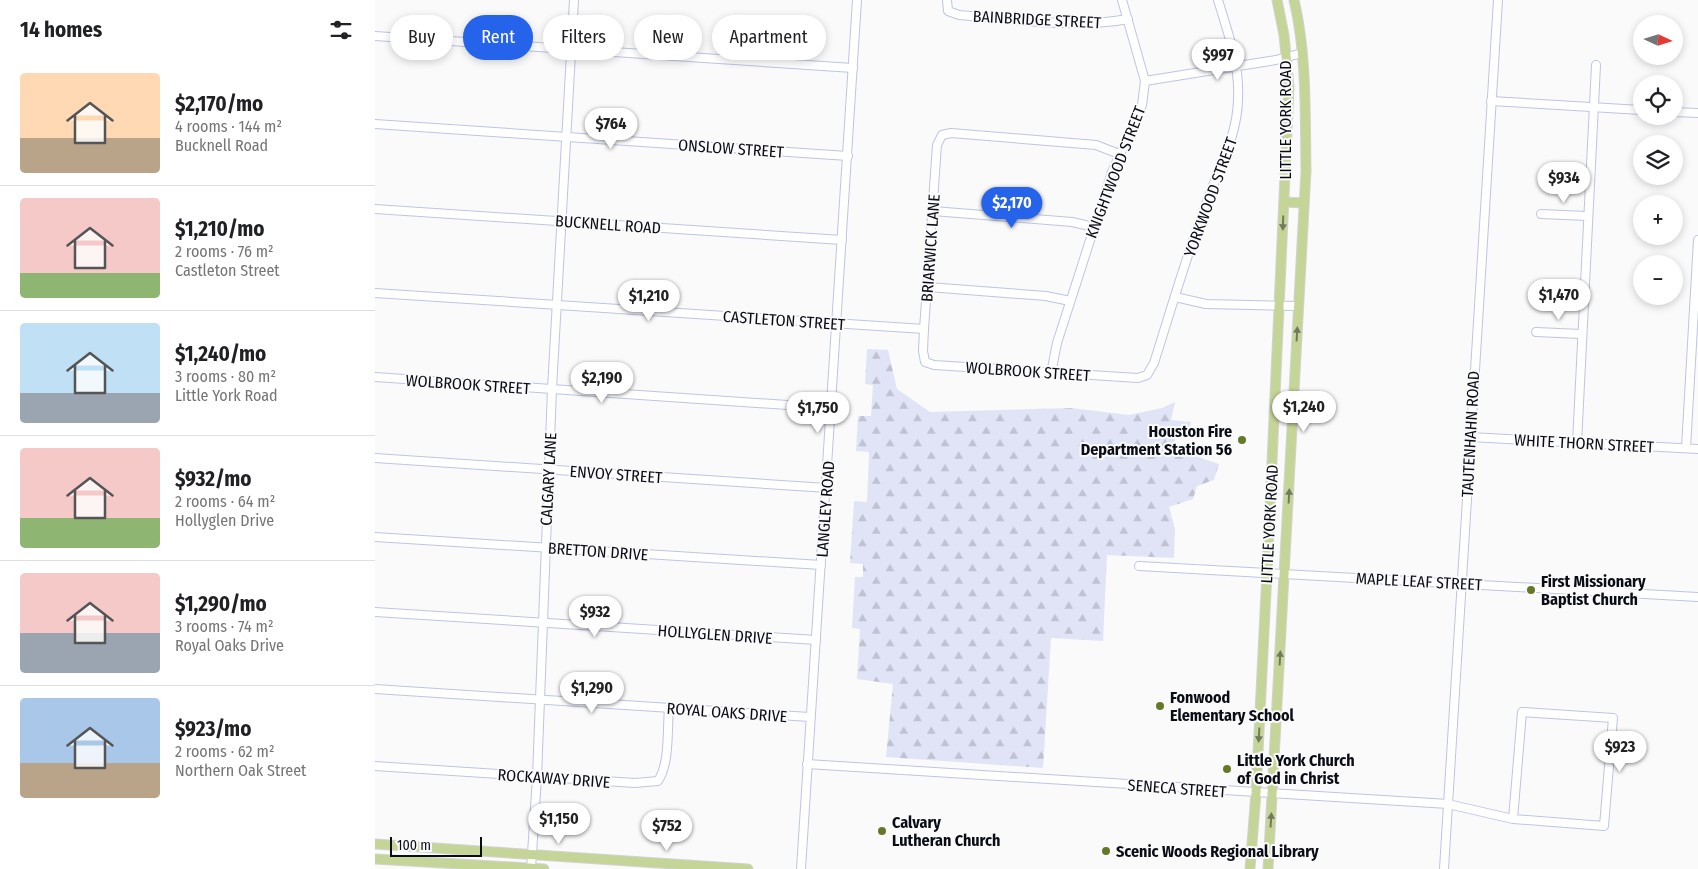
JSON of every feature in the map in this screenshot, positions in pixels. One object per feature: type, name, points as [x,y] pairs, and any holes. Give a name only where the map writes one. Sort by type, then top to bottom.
[{"type":"main road","name":"LITTLE YORK ROAD","points":[[1250,869],[1256,793],[1289,87],[1284,36],[1277,0]]},
{"type":"main road","name":"LITTLE YORK ROAD","points":[[1268,869],[1304,203],[1305,142],[1302,53],[1294,0]]},
{"type":"main road","points":[[1287,141],[1305,142]]},
{"type":"main road","points":[[1284,202],[1304,203]]},
{"type":"main road","points":[[1273,438],[1292,439]]},
{"type":"main road","points":[[1272,465],[1290,467]]},
{"type":"main road","points":[[375,844],[532,855],[633,865],[748,869]]},
{"type":"main road","points":[[431,848],[431,862]]},
{"type":"main road","points":[[375,859],[544,869]]},
{"type":"street","name":"CALGARY LANE","points":[[573,15],[574,0]]},
{"type":"street","name":"LANGLEY ROAD","points":[[801,869],[857,0]]},
{"type":"street","name":"BAINBRIDGE STREET","points":[[947,0],[948,11],[959,15],[1081,24],[1107,23],[1127,19]]},
{"type":"street","name":"KNIGHTWOOD STREET","points":[[1051,373],[1057,343],[1094,227],[1119,154],[1142,105],[1145,81],[1122,0]]},
{"type":"street","name":"YORKWOOD STREET","points":[[1132,377],[1147,376],[1153,363],[1207,199],[1223,164],[1233,134],[1238,101],[1236,66],[1218,0]]},
{"type":"street","name":"TAUTENHAHN ROAD","points":[[1444,869],[1498,0]]},
{"type":"street","points":[[375,36],[543,48]]},
{"type":"street","points":[[624,53],[853,68]]},
{"type":"street","points":[[1145,81],[1287,58],[1302,53]]},
{"type":"street","name":"CALGARY LANE","points":[[531,868],[537,777],[551,389],[558,305],[570,60]]},
{"type":"street","points":[[1577,443],[1596,65]]},
{"type":"street","points":[[1491,102],[1633,110]]},
{"type":"street","points":[[1683,112],[1698,113]]},
{"type":"street","name":"ONSLOW STREET","points":[[375,124],[848,156]]},
{"type":"street","name":"BRIARWICK LANE","points":[[925,362],[923,352],[924,329],[937,145],[941,135],[951,133],[1096,145],[1119,154]]},
{"type":"street","name":"BUCKNELL ROAD","points":[[375,209],[842,240]]},
{"type":"street","points":[[933,212],[1073,222],[1094,227]]},
{"type":"street","points":[[1541,214],[1587,216]]},
{"type":"street","points":[[1686,448],[1698,240]]},
{"type":"street","points":[[928,287],[1046,296],[1070,301]]},
{"type":"street","name":"CASTLETON STREET","points":[[375,293],[924,329]]},
{"type":"street","points":[[1175,297],[1206,304],[1298,306]]},
{"type":"street","points":[[1536,332],[1581,334]]},
{"type":"street","name":"WOLBROOK STREET","points":[[925,362],[934,365],[1132,377]]},
{"type":"street","name":"WOLBROOK STREET","points":[[375,378],[831,408]]},
{"type":"street","name":"WHITE THORN STREET","points":[[1470,438],[1698,449]]},
{"type":"street","name":"ENVOY STREET","points":[[375,458],[827,488]]},
{"type":"street","name":"BRETTON DRIVE","points":[[375,537],[821,565]]},
{"type":"street","name":"MAPLE LEAF STREET","points":[[1139,566],[1698,597]]},
{"type":"street","name":"HOLLYGLEN DRIVE","points":[[375,612],[817,640]]},
{"type":"street","name":"ROYAL OAKS DRIVE","points":[[375,689],[810,717]]},
{"type":"street","name":"ROCKAWAY DRIVE","points":[[375,766],[635,783],[657,781],[663,773],[669,708]]},
{"type":"street","name":"SENECA STREET","points":[[807,764],[1448,804],[1513,819],[1604,826],[1613,718],[1522,712],[1513,819]]},
{"type":"green space","points":[[867,349],[888,350],[897,389],[930,412],[1071,408],[1129,415],[1162,408],[1175,402],[1171,420],[1191,422],[1190,429],[1176,429],[1174,450],[1191,452],[1198,457],[1219,464],[1214,480],[1197,486],[1193,499],[1169,507],[1175,529],[1174,558],[1107,555],[1103,641],[1051,638],[1043,768],[886,757],[893,684],[857,679],[860,629],[852,628],[855,577],[863,577],[863,564],[850,563],[854,501],[867,502],[869,452],[856,451],[858,416],[871,416],[873,385],[865,384]]},
{"type":"place","name":"Houston Fire Department Station 56","points":[[1242,440]]},
{"type":"place","name":"First Missionary Baptist Church","points":[[1531,590]]},
{"type":"place","name":"Fonwood Elementary School","points":[[1160,706]]},
{"type":"place","name":"Little York Church of God in Christ","points":[[1227,769]]},
{"type":"place","name":"Calvary Lutheran Church","points":[[882,831]]},
{"type":"place","name":"Scenic Woods Regional Library","points":[[1106,851]]}]
